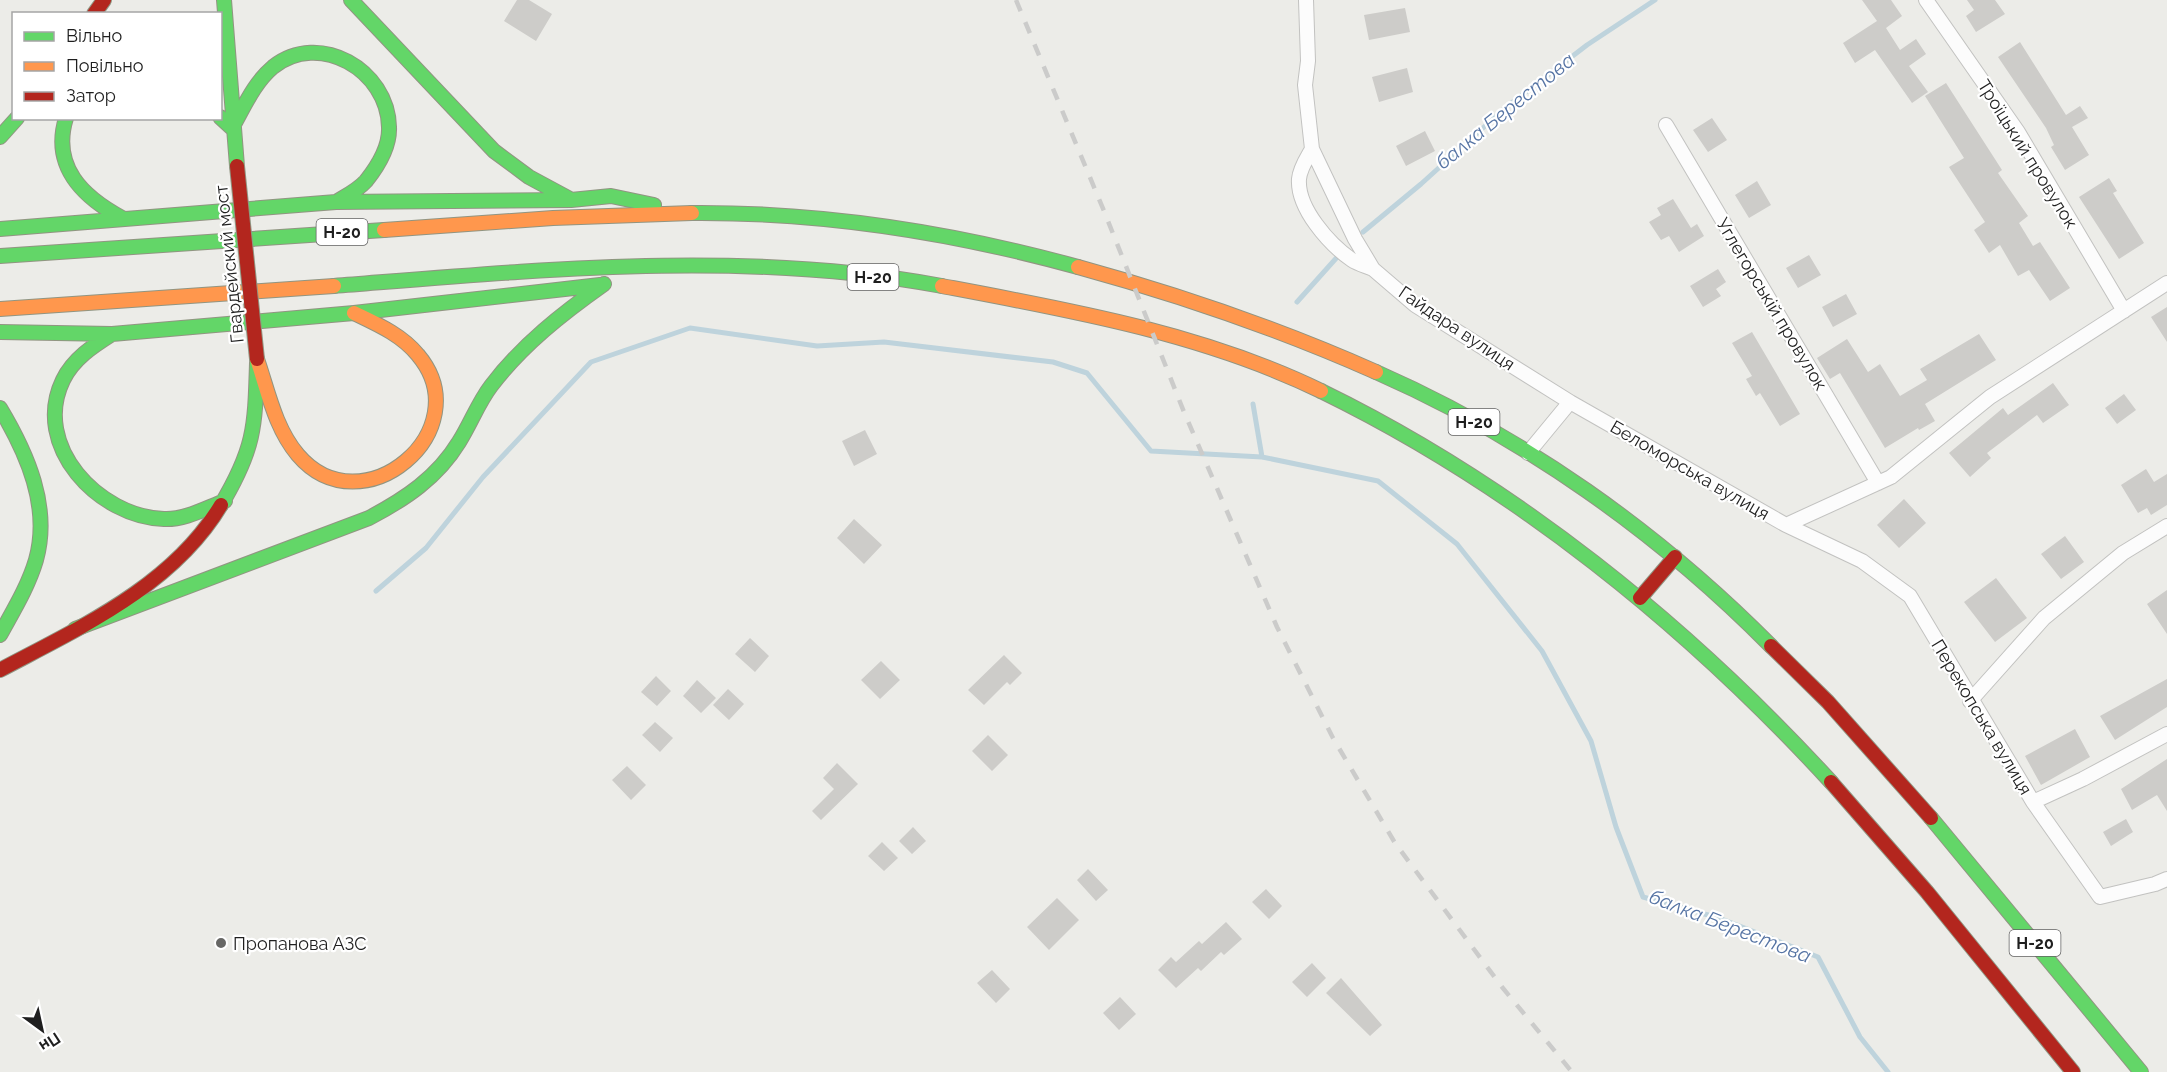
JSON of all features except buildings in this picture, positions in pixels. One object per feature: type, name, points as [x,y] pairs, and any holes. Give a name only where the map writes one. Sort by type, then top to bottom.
[{"type":"main road","name":"Гвардейский мост","points":[[224,0],[232,128],[257,359]]},
{"type":"main road","points":[[351,0],[439,96],[494,151],[529,177],[571,200]]},
{"type":"main road","points":[[222,119],[232,128],[263,77],[281,61],[303,53],[323,53],[341,57],[359,68],[374,81],[386,102],[391,123],[388,147],[365,182],[336,202]]},
{"type":"main road","points":[[0,137],[15,120]]},
{"type":"main road","points":[[66,120],[62,143],[67,165],[79,186],[95,203],[122,218]]},
{"type":"main road","points":[[0,229],[336,202],[571,200],[611,196],[684,212]]},
{"type":"main road","name":"Н-20","points":[[0,256],[91,253],[424,225],[684,212],[778,214],[885,223],[993,244],[1070,263],[1254,320],[1350,358],[1436,399],[1528,453],[1608,505],[1675,557],[1766,638],[1869,747],[1929,815],[2141,1072]]},
{"type":"main road","points":[[75,629],[369,518],[400,502],[440,470],[455,449],[490,387],[513,359],[563,313],[604,284],[637,267]]},
{"type":"main road","name":"Н-20","points":[[0,309],[78,306],[403,279],[637,267],[803,268],[963,290],[1105,320],[1220,351],[1328,393],[1389,426],[1534,518],[1640,598],[1737,685],[1839,791],[2073,1072]]},
{"type":"main road","points":[[0,332],[112,334],[354,313],[604,284]]},
{"type":"main road","points":[[257,359],[286,437],[307,464],[332,479],[355,484],[379,480],[400,468],[418,451],[437,408],[433,382],[424,362],[399,338],[354,313]]},
{"type":"main road","points":[[112,334],[87,350],[70,368],[59,387],[55,409],[57,431],[72,468],[97,495],[116,508],[139,516],[166,519],[225,501]]},
{"type":"main road","points":[[0,670],[144,589],[184,555],[225,501],[244,464],[255,424],[257,359]]},
{"type":"main road","points":[[0,408],[17,435],[29,462],[38,494],[41,522],[39,549],[29,581],[0,635]]},
{"type":"main road","points":[[1640,598],[1675,557]]},
{"type":"street","name":"Гайдара вулиця","points":[[1306,0],[1308,61],[1305,85],[1312,149],[1354,239],[1373,269],[1415,305],[1570,402]]},
{"type":"street","name":"Троїцький провулок","points":[[1926,0],[2018,132],[2124,311]]},
{"type":"street","name":"Углегорськiй провулок","points":[[1666,125],[1878,483]]},
{"type":"street","points":[[1312,149],[1299,178],[1300,191],[1309,210],[1333,243],[1353,260],[1373,269]]},
{"type":"street","name":"Беломорська вулиця","points":[[1570,402],[1786,525],[1891,477],[1990,397],[2167,283]]},
{"type":"street","points":[[1528,453],[1570,402]]},
{"type":"street","name":"Перекопська вулиця","points":[[1786,525],[1863,561],[1910,596],[1970,701],[2032,802],[2100,897],[2167,879]]},
{"type":"street","points":[[1970,701],[2044,618],[2123,553],[2167,526]]},
{"type":"street","points":[[2032,802],[2083,779],[2167,734]]},
{"type":"waterway","name":"балка Берестова","points":[[1363,232],[1421,184],[1505,108],[1587,45],[1655,0]]},
{"type":"waterway","name":"балка Берестова","points":[[1297,302],[1339,255]]},
{"type":"waterway","points":[[376,591],[426,548],[483,477],[591,362],[690,328],[817,346],[884,342],[1053,362],[1087,373],[1151,451],[1262,457],[1378,481],[1457,544],[1542,651],[1591,741],[1616,827],[1643,897],[1719,918],[1818,957],[1860,1037],[1888,1072]]},
{"type":"waterway","name":"балка Берестова","points":[[1253,404],[1262,457]]},
{"type":"railway","points":[[1016,0],[1104,211],[1184,412],[1277,627],[1333,738],[1395,843],[1502,987],[1572,1072]]},
{"type":"traffic: fast","points":[[224,0],[237,166]]},
{"type":"traffic: fast","points":[[351,0],[494,151],[529,177],[568,198]]},
{"type":"traffic: fast","points":[[222,119],[232,128],[260,80],[273,67],[291,57],[310,53],[330,55],[348,62],[364,73],[377,88],[386,107],[389,127],[388,142],[379,163],[366,181],[336,202]]},
{"type":"traffic: fast","points":[[0,137],[15,120]]},
{"type":"traffic: fast","points":[[66,120],[62,136],[63,151],[74,179],[95,200],[122,218]]},
{"type":"traffic: fast","points":[[0,229],[336,202],[571,200],[611,196],[654,205]]},
{"type":"traffic: fast","points":[[692,213],[790,216],[886,226],[983,244],[1078,267]]},
{"type":"traffic: fast","points":[[0,256],[384,230]]},
{"type":"traffic: fast","points":[[334,286],[562,269],[639,266],[791,268],[867,275],[942,286]]},
{"type":"traffic: fast","points":[[75,629],[369,518],[395,503],[441,466],[463,435],[486,393],[516,357],[558,318],[604,284]]},
{"type":"traffic: fast","points":[[0,332],[112,334],[354,313],[600,285]]},
{"type":"traffic: fast","points":[[112,334],[91,348],[67,372],[55,405],[56,429],[64,452],[77,473],[95,492],[116,506],[140,515],[164,519],[180,518],[225,501]]},
{"type":"traffic: fast","points":[[221,505],[241,468],[251,437],[257,363]]},
{"type":"traffic: fast","points":[[1376,372],[1484,426],[1587,491],[1682,564],[1771,646]]},
{"type":"traffic: fast","points":[[1321,391],[1392,428],[1462,470],[1529,515],[1594,563],[1718,668],[1831,782]]},
{"type":"traffic: fast","points":[[0,408],[19,443],[34,481],[40,520],[40,540],[33,570],[0,635]]},
{"type":"traffic: fast","points":[[1931,818],[2141,1072]]},
{"type":"traffic: slow","points":[[384,230],[553,218],[692,213]]},
{"type":"traffic: slow","points":[[1078,267],[1229,314],[1303,341],[1376,372]]},
{"type":"traffic: slow","points":[[0,309],[334,286]]},
{"type":"traffic: slow","points":[[942,286],[1087,315],[1183,339],[1276,371],[1321,391]]},
{"type":"traffic: slow","points":[[257,359],[283,433],[298,455],[324,475],[353,482],[381,476],[406,461],[425,439],[435,413],[434,384],[412,348],[389,331],[354,313]]},
{"type":"traffic: jam","points":[[95,12],[104,0]]},
{"type":"traffic: jam","points":[[237,166],[257,359]]},
{"type":"traffic: jam","points":[[0,670],[92,621],[151,582],[201,534],[221,505]]},
{"type":"traffic: jam","points":[[1640,598],[1675,557]]},
{"type":"traffic: jam","points":[[1771,646],[1828,702],[1931,818]]},
{"type":"traffic: jam","points":[[1831,782],[1927,892],[2073,1072]]},
{"type":"place","name":"Пропанова АЗС","points":[[221,943]]}]
